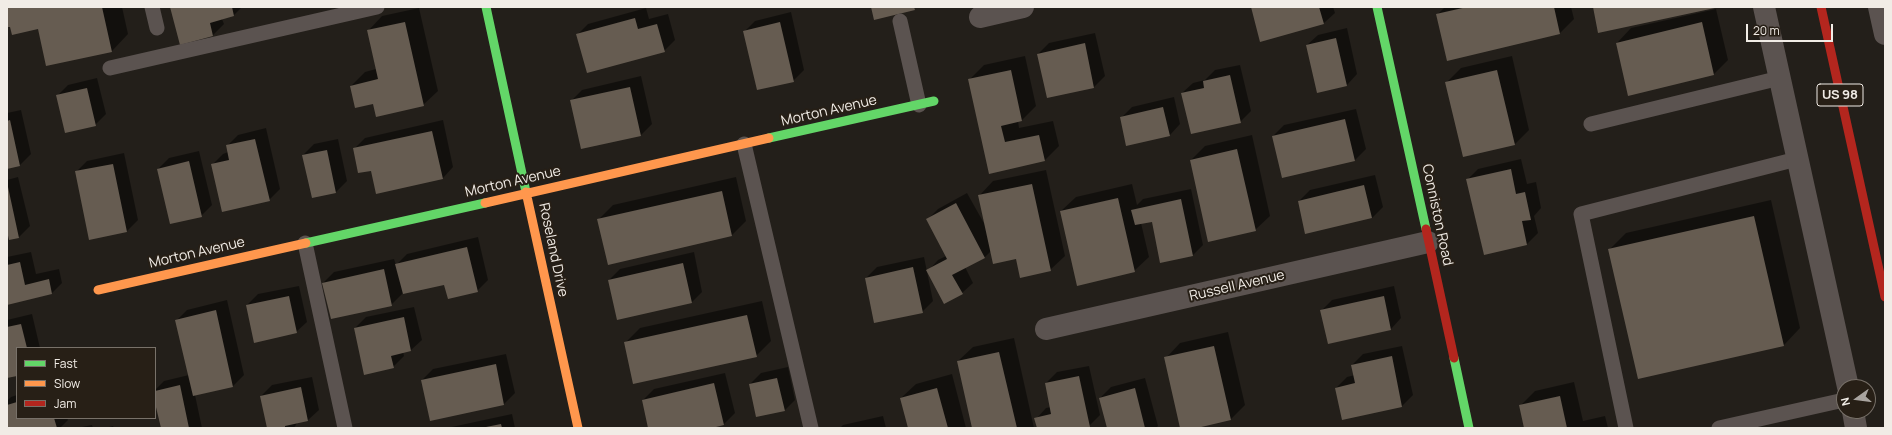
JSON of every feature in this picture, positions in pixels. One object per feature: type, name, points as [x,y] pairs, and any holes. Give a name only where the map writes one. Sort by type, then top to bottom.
[{"type":"street","name":"Roseland Drive","points":[[486,7],[578,428]]},
{"type":"street","points":[[980,17],[1023,7]]},
{"type":"street","name":"Conniston Road","points":[[1377,7],[1469,428]]},
{"type":"street","points":[[1764,7],[1846,379]]},
{"type":"street","name":"US 98","points":[[1821,7],[1885,297]]},
{"type":"street","points":[[1879,7],[1885,34]]},
{"type":"street","name":"Morton Avenue","points":[[98,290],[934,101]]},
{"type":"street","name":"Russell Avenue","points":[[1046,329],[1428,242]]},
{"type":"lane","points":[[152,7],[157,28]]},
{"type":"lane","points":[[110,68],[377,7]]},
{"type":"lane","points":[[900,21],[919,105]]},
{"type":"lane","points":[[1591,124],[1780,78]]},
{"type":"lane","points":[[744,144],[811,428]]},
{"type":"lane","points":[[1626,428],[1581,214],[1797,159]]},
{"type":"lane","points":[[305,243],[345,428]]},
{"type":"lane","points":[[1719,428],[1836,402]]},
{"type":"building","points":[[7,7],[102,7],[112,52],[46,66],[38,29],[12,35],[10,27],[7,27]]},
{"type":"building","points":[[170,7],[232,7],[234,16],[210,23],[213,36],[180,45]]},
{"type":"building","points":[[871,7],[914,7],[915,10],[874,20]]},
{"type":"building","points":[[1251,7],[1319,7],[1324,24],[1260,42]]},
{"type":"building","points":[[1467,7],[1554,7],[1560,34],[1447,61],[1436,14]]},
{"type":"building","points":[[1593,7],[1715,7],[1715,8],[1598,33]]},
{"type":"building","points":[[635,18],[638,29],[657,24],[665,52],[587,73],[576,34]]},
{"type":"building","points":[[405,22],[424,106],[376,117],[373,104],[355,108],[350,86],[378,79],[367,30]]},
{"type":"building","points":[[780,22],[794,82],[757,90],[743,31]]},
{"type":"building","points":[[1702,22],[1714,75],[1628,96],[1616,43]]},
{"type":"building","points":[[1336,38],[1347,86],[1317,93],[1306,45]]},
{"type":"building","points":[[1085,43],[1094,88],[1047,98],[1037,54]]},
{"type":"building","points":[[1011,70],[1022,121],[1001,126],[1005,142],[1039,135],[1045,161],[989,174],[968,79]]},
{"type":"building","points":[[1497,70],[1515,145],[1463,157],[1445,82]]},
{"type":"building","points":[[1230,75],[1241,123],[1191,134],[1181,93],[1204,88],[1203,81]]},
{"type":"building","points":[[630,87],[641,136],[581,149],[570,100]]},
{"type":"building","points":[[87,88],[96,126],[65,133],[56,95]]},
{"type":"building","points":[[1163,107],[1170,136],[1126,146],[1120,117]]},
{"type":"building","points":[[1345,119],[1355,161],[1282,178],[1272,136]]},
{"type":"building","points":[[10,120],[20,166],[7,169],[7,121]]},
{"type":"building","points":[[432,131],[443,179],[376,194],[371,171],[358,173],[353,148]]},
{"type":"building","points":[[255,139],[270,201],[222,212],[211,164],[229,160],[226,145]]},
{"type":"building","points":[[1237,149],[1256,231],[1208,242],[1190,160]]},
{"type":"building","points":[[327,150],[336,193],[312,198],[302,155]]},
{"type":"building","points":[[189,161],[202,217],[170,224],[157,169]]},
{"type":"building","points":[[113,164],[127,232],[89,240],[75,171]]},
{"type":"building","points":[[1511,169],[1516,194],[1525,192],[1531,220],[1522,221],[1527,245],[1484,255],[1466,179]]},
{"type":"building","points":[[1032,184],[1051,271],[1020,278],[1016,259],[993,264],[978,195]]},
{"type":"building","points":[[1364,185],[1372,218],[1305,234],[1298,201]]},
{"type":"building","points":[[8,187],[19,238],[9,240],[7,231]]},
{"type":"building","points":[[722,191],[732,236],[608,265],[597,219]]},
{"type":"building","points":[[1118,198],[1135,272],[1077,286],[1060,211]]},
{"type":"building","points":[[1181,199],[1193,256],[1160,263],[1152,222],[1135,225],[1131,210]]},
{"type":"building","points":[[956,203],[985,258],[952,275],[963,294],[944,304],[926,270],[947,259],[926,219]]},
{"type":"building","points":[[1754,216],[1784,346],[1638,379],[1608,249]]},
{"type":"building","points":[[467,247],[478,292],[448,299],[444,285],[403,294],[395,264]]},
{"type":"building","points":[[20,262],[25,285],[49,279],[52,294],[7,305],[7,265]]},
{"type":"building","points":[[683,263],[692,303],[617,320],[608,280]]},
{"type":"building","points":[[913,267],[923,313],[874,323],[865,278]]},
{"type":"building","points":[[384,269],[392,306],[331,319],[322,283]]},
{"type":"building","points":[[289,296],[297,333],[254,343],[246,305]]},
{"type":"building","points":[[1384,296],[1391,330],[1328,344],[1320,310]]},
{"type":"building","points":[[216,310],[233,387],[193,396],[175,320]]},
{"type":"building","points":[[747,315],[757,357],[633,384],[624,342]]},
{"type":"building","points":[[404,317],[411,351],[391,356],[394,368],[364,375],[354,328]]},
{"type":"building","points":[[21,324],[27,347],[16,347],[16,376],[7,378],[7,327]]},
{"type":"building","points":[[1214,346],[1231,420],[1197,428],[1180,428],[1164,357]]},
{"type":"building","points":[[999,352],[1017,428],[972,428],[957,361]]},
{"type":"building","points":[[1392,356],[1402,407],[1342,420],[1335,388],[1355,383],[1351,365]]},
{"type":"building","points":[[496,364],[504,405],[430,421],[421,380]]},
{"type":"building","points":[[1079,376],[1090,427],[1037,428],[1034,418],[1051,414],[1045,383]]},
{"type":"building","points":[[777,378],[785,411],[756,417],[749,384]]},
{"type":"building","points":[[714,383],[724,425],[712,428],[648,428],[642,400]]},
{"type":"building","points":[[180,385],[189,428],[161,428],[156,407],[156,391]]},
{"type":"building","points":[[301,387],[308,421],[285,426],[285,428],[267,428],[260,396]]},
{"type":"building","points":[[937,388],[948,428],[908,428],[900,398]]},
{"type":"building","points":[[1135,388],[1145,428],[1107,428],[1099,398]]},
{"type":"building","points":[[1560,396],[1567,428],[1524,428],[1519,405]]},
{"type":"building","points":[[16,402],[16,419],[54,419],[57,428],[7,428],[7,405]]},
{"type":"building","points":[[501,424],[502,428],[486,428],[486,427]]},
{"type":"traffic: fast","points":[[486,7],[526,192]]},
{"type":"traffic: fast","points":[[1377,7],[1426,229]]},
{"type":"traffic: fast","points":[[769,138],[934,101]]},
{"type":"traffic: fast","points":[[306,243],[485,203]]},
{"type":"traffic: fast","points":[[1454,358],[1469,428]]},
{"type":"traffic: slow","points":[[485,203],[769,138]]},
{"type":"traffic: slow","points":[[526,192],[578,428]]},
{"type":"traffic: slow","points":[[98,290],[306,243]]},
{"type":"traffic: jam","points":[[1821,7],[1885,297]]},
{"type":"traffic: jam","points":[[1426,229],[1454,358]]}]
